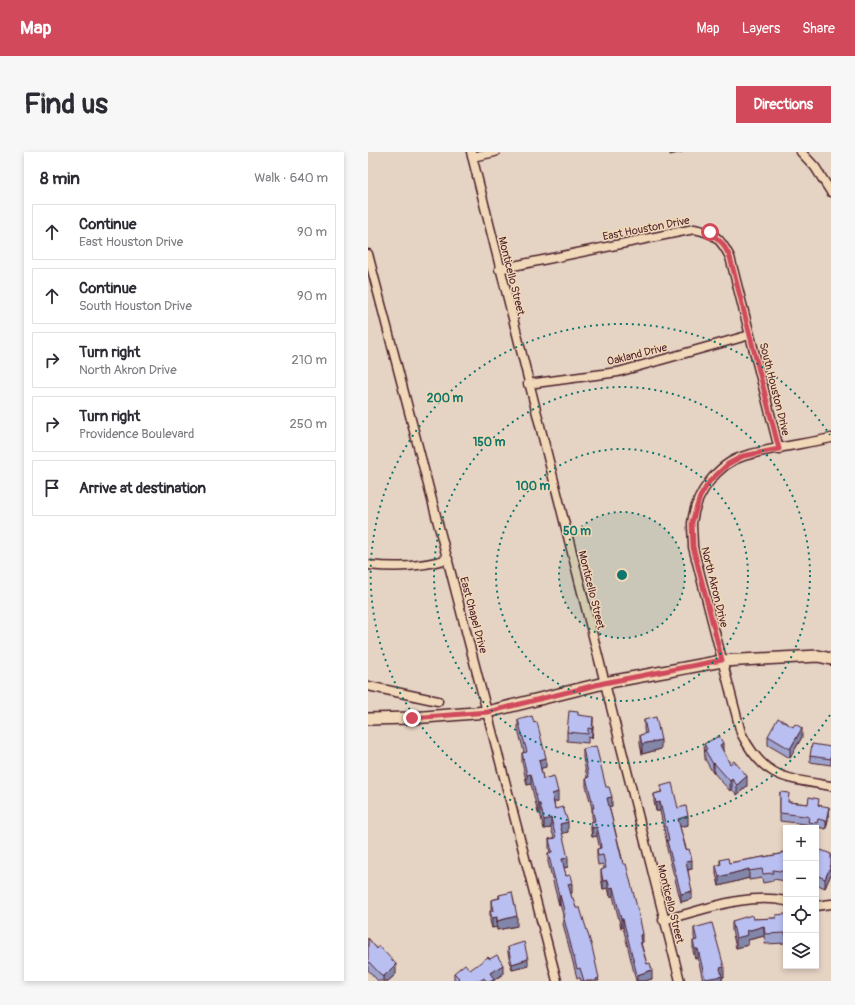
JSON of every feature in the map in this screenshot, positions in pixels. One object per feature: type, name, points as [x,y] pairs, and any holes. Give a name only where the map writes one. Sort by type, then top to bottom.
[{"type":"main road","points":[[368,719],[412,718],[488,712],[604,683],[722,660],[818,656],[831,660]]},
{"type":"street","points":[[471,155],[495,152]]},
{"type":"street","points":[[801,152],[815,167],[831,192]]},
{"type":"street","name":"Monticello Street","points":[[471,155],[663,920],[680,981]]},
{"type":"street","name":"East Houston Drive","points":[[499,269],[694,229],[710,232],[723,244],[730,257],[750,335]]},
{"type":"street","name":"East Chapel Drive","points":[[368,254],[557,981]]},
{"type":"street","name":"Oakland Drive","points":[[528,384],[618,372],[750,335]]},
{"type":"street","name":"South Houston Drive","points":[[750,335],[779,449]]},
{"type":"street","name":"North Akron Drive","points":[[831,438],[743,456],[728,464],[709,482],[700,497],[692,522],[693,547],[741,733],[751,752],[767,768],[785,778],[831,786]]},
{"type":"street","points":[[368,565],[389,567],[421,566],[448,558]]},
{"type":"street","points":[[368,686],[438,701]]},
{"type":"street","points":[[663,920],[744,900],[776,899],[783,900]]},
{"type":"street","points":[[819,906],[831,904]]},
{"type":"building","points":[[569,711],[578,712],[578,715],[593,717],[592,729],[588,728],[588,734],[567,732]]},
{"type":"building","points":[[532,716],[534,723],[537,722],[546,758],[539,760],[543,779],[554,776],[558,792],[552,794],[555,809],[563,807],[568,822],[560,824],[568,858],[562,859],[566,876],[570,875],[572,883],[568,884],[572,898],[576,908],[580,908],[592,947],[599,978],[596,979],[597,981],[584,981],[580,968],[577,969],[563,915],[565,914],[548,853],[552,852],[549,839],[556,838],[551,818],[544,820],[540,804],[538,804],[531,774],[527,775],[522,753],[527,752],[518,720]]},
{"type":"building","points":[[656,717],[661,740],[642,744],[640,735],[647,733],[644,720]]},
{"type":"building","points":[[778,718],[793,727],[795,724],[802,728],[790,749],[768,736]]},
{"type":"building","points":[[719,736],[723,743],[720,745],[730,764],[734,761],[747,776],[737,785],[732,779],[730,781],[714,763],[713,764],[705,750],[707,749],[704,744]]},
{"type":"building","points":[[812,744],[831,747],[831,759],[810,756]]},
{"type":"building","points":[[596,746],[606,787],[609,787],[612,797],[607,798],[623,864],[626,864],[639,915],[643,934],[640,935],[641,945],[647,964],[650,963],[652,970],[637,975],[623,919],[621,919],[613,887],[610,888],[608,880],[603,881],[601,870],[606,868],[603,855],[598,856],[597,849],[601,848],[597,827],[592,828],[591,822],[595,821],[592,808],[594,808],[586,778],[589,777],[583,749]]},
{"type":"building","points":[[672,783],[678,808],[686,806],[688,816],[678,819],[686,850],[689,849],[692,860],[686,862],[692,891],[681,894],[667,841],[669,840],[660,802],[656,803],[654,794],[662,792],[661,786]]},
{"type":"building","points":[[780,792],[789,793],[788,802],[808,804],[809,797],[819,799],[818,805],[829,807],[826,821],[818,819],[817,823],[808,822],[809,817],[780,813]]},
{"type":"building","points":[[821,850],[831,854],[831,865],[825,879],[819,876],[819,854]]},
{"type":"building","points":[[781,852],[783,852],[783,872],[773,870],[773,873],[763,874],[762,869],[749,871],[749,869],[719,877],[716,866],[721,864],[720,860],[728,858],[729,863],[781,854]]},
{"type":"building","points":[[512,892],[517,916],[497,921],[497,917],[492,918],[490,911],[493,911],[491,900],[500,898],[499,895]]},
{"type":"building","points":[[783,914],[783,933],[765,934],[764,926],[747,931],[748,935],[736,938],[732,921],[752,915],[753,919],[776,918],[776,915]]},
{"type":"building","points":[[712,923],[724,967],[720,968],[722,976],[705,979],[698,949],[695,949],[693,941],[697,940],[694,928]]},
{"type":"building","points":[[368,938],[377,949],[379,946],[396,964],[383,977],[368,961]]},
{"type":"building","points":[[524,942],[528,959],[512,964],[508,947]]},
{"type":"building","points":[[497,955],[503,965],[490,973],[494,979],[491,981],[486,981],[484,978],[480,981],[456,981],[459,978],[454,973],[465,964],[470,970],[488,957],[490,959]]},
{"type":"route","points":[[412,718],[458,716],[488,712],[604,683],[722,660],[693,547],[692,522],[700,497],[709,482],[728,464],[743,456],[779,449],[730,257],[723,244],[710,232]]}]
